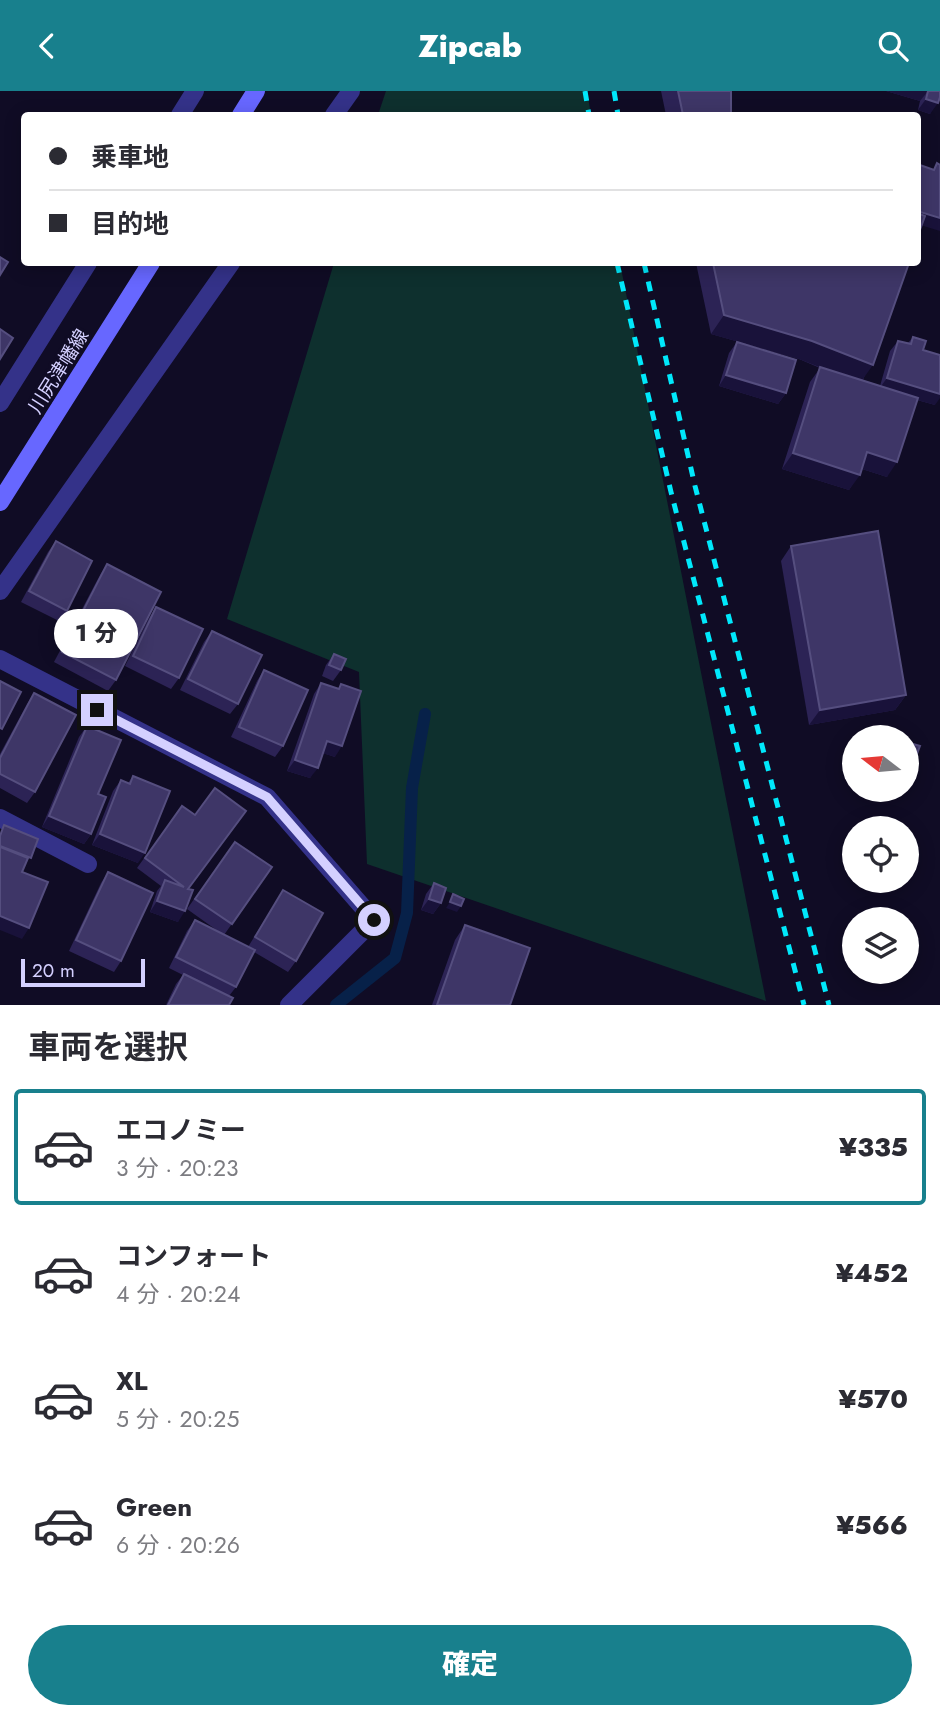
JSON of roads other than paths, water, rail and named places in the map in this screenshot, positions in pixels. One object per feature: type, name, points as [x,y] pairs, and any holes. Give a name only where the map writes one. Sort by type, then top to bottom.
[{"type":"main road","points":[[244,112],[256,91]]},
{"type":"main road","name":"川尻津幡線","points":[[0,502],[149,266]]},
{"type":"street","points":[[182,112],[195,91]]},
{"type":"street","points":[[336,112],[351,91]]},
{"type":"street","points":[[0,403],[86,266]]},
{"type":"street","points":[[0,591],[229,266]]},
{"type":"street","points":[[0,659],[267,797],[374,920],[289,1005]]},
{"type":"street","points":[[0,818],[88,864]]},
{"type":"waterway","points":[[336,1005],[395,958],[407,913],[412,788],[425,714]]},
{"type":"railway","points":[[585,91],[588,112]]},
{"type":"railway","points":[[614,91],[618,112]]},
{"type":"railway","points":[[618,266],[671,492],[804,1005]]},
{"type":"railway","points":[[645,266],[695,486],[829,1005]]}]
